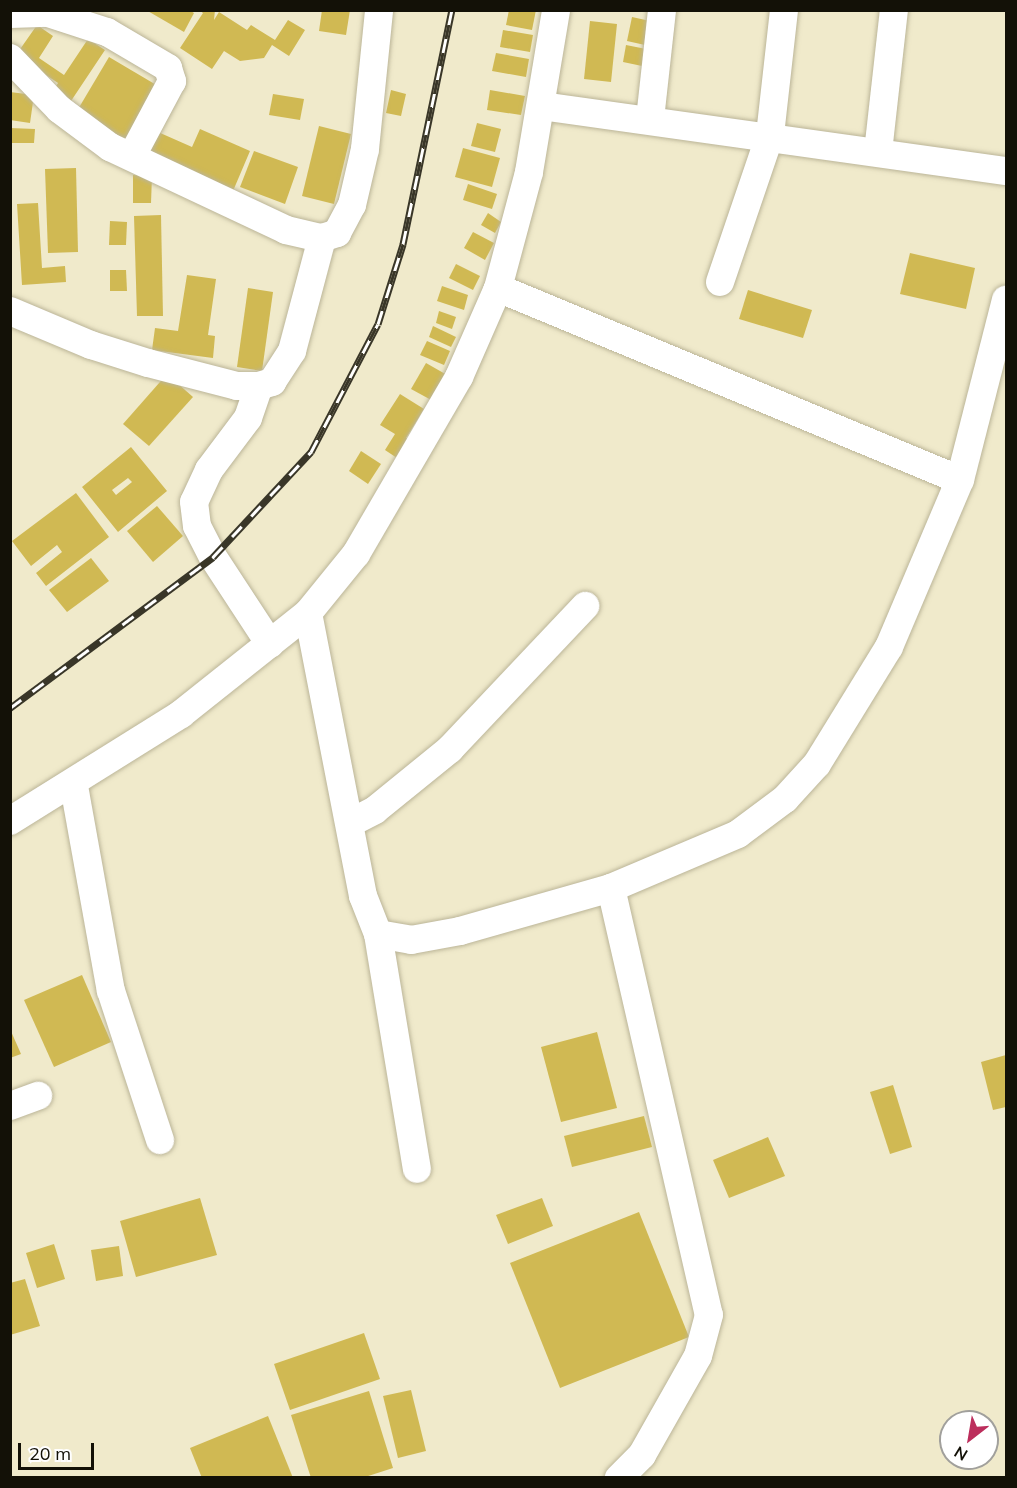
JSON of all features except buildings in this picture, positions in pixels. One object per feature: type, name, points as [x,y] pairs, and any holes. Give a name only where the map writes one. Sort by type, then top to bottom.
[{"type":"street","points":[[10,58],[84,130],[132,156],[286,230],[322,238],[337,233],[352,205],[365,149],[379,10]]},
{"type":"street","points":[[10,821],[74,786],[181,714],[308,613],[356,554],[410,468],[459,377],[498,288],[542,106],[556,10]]},
{"type":"street","points":[[650,119],[662,10]]},
{"type":"street","points":[[720,282],[770,135],[784,10]]},
{"type":"street","points":[[878,152],[894,10]]},
{"type":"street","points":[[10,14],[48,13],[107,32],[168,68],[172,81],[132,156]]},
{"type":"street","points":[[542,106],[770,135],[1006,171]]},
{"type":"street","points":[[10,311],[114,352],[237,386],[258,386],[272,382],[292,351],[322,238]]},
{"type":"street","points":[[498,288],[960,480]]},
{"type":"street","points":[[378,934],[400,940],[424,939],[611,888],[744,831],[785,799],[817,764],[889,647],[960,480],[1006,300]]},
{"type":"street","points":[[258,386],[248,418],[209,470],[194,502],[197,526],[213,557],[270,644]]},
{"type":"street","points":[[350,823],[375,810],[450,749],[585,606]]},
{"type":"street","points":[[308,613],[363,896],[378,934],[417,1169]]},
{"type":"street","points":[[74,786],[111,992],[160,1140]]},
{"type":"street","points":[[611,888],[709,1315],[698,1356],[642,1455],[619,1478]]},
{"type":"street","points":[[10,1106],[38,1096]]},
{"type":"railway","points":[[10,708],[213,557],[311,452],[378,324],[403,244],[452,10]]}]
